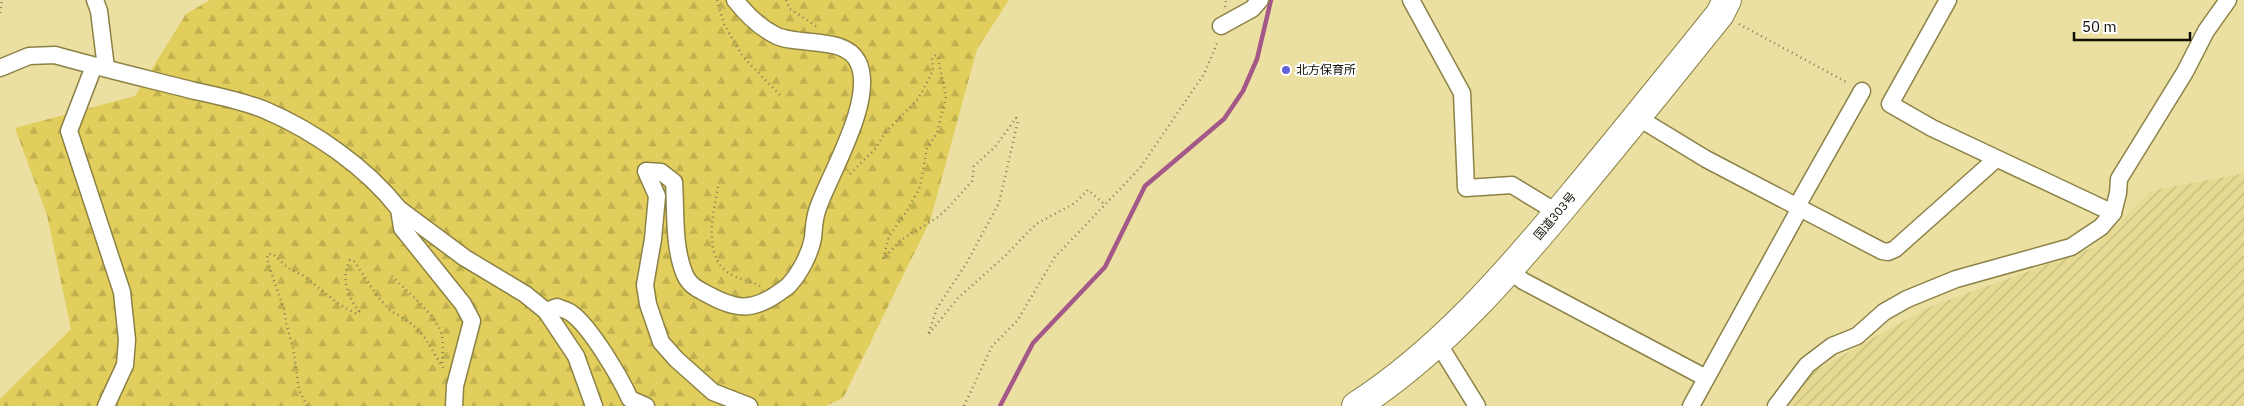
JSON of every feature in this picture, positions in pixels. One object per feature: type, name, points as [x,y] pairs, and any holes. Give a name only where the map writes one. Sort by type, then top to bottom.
[{"type":"highway","name":"国道303号","points":[[1356,406],[1438,343],[1510,271],[1637,117],[1724,7]]},
{"type":"street","points":[[95,0],[99,10],[100,67],[69,131],[122,292],[127,340],[125,365],[106,406]]},
{"type":"street","points":[[735,0],[754,21],[775,35],[791,40],[834,44],[843,48],[858,62],[862,86],[849,140],[817,209],[812,240],[806,259],[789,285],[762,304],[744,307],[722,302],[689,282],[684,273],[677,239],[674,182],[661,172],[646,171],[657,196],[653,239],[645,285],[648,304],[661,342],[676,359],[713,392],[749,406]]},
{"type":"street","points":[[1221,26],[1252,9],[1260,0]]},
{"type":"street","points":[[1412,0],[1462,93],[1466,188],[1512,185],[1558,213]]},
{"type":"street","points":[[1948,0],[1890,104],[1932,128],[2113,213]]},
{"type":"street","points":[[1776,406],[1807,365],[1832,346],[1856,336],[1884,312],[1899,303],[1956,279],[2071,247],[2101,227],[2113,213],[2119,179],[2184,72],[2206,31],[2228,0]]},
{"type":"street","points":[[0,68],[29,56],[55,55],[265,110],[305,131],[356,166],[391,198],[399,209],[465,258],[525,294],[546,311],[576,356],[594,406]]},
{"type":"street","points":[[1691,406],[1862,91]]},
{"type":"street","points":[[1637,117],[1706,159],[1882,251],[1888,252],[1895,249],[1996,159]]},
{"type":"street","points":[[399,209],[402,228],[463,304],[472,321],[455,386],[454,406]]},
{"type":"street","points":[[1510,271],[1523,280],[1706,378]]},
{"type":"street","points":[[546,311],[557,307],[571,313],[582,324],[618,373],[630,399],[646,406]]},
{"type":"street","points":[[1438,343],[1477,406]]},
{"type":"path","points":[[0,12],[2,0]]},
{"type":"path","points":[[717,0],[724,24],[743,57],[780,95]]},
{"type":"path","points":[[786,0],[790,9],[838,38],[843,48]]},
{"type":"path","points":[[964,406],[992,346],[1017,321],[1055,257],[1140,168],[1204,74],[1216,48],[1226,0]]},
{"type":"path","points":[[1724,7],[1862,91]]},
{"type":"path","points":[[849,175],[876,149],[885,133],[918,99],[933,72],[932,58],[936,55],[946,97],[937,133],[927,148],[920,187],[907,211],[889,236],[883,259],[901,240],[938,217],[948,208],[972,181],[974,166],[995,147],[1016,118],[1018,121],[999,203],[966,264],[937,308],[928,335],[958,298],[1005,256],[1036,224],[1075,203],[1088,190],[1105,205]]},
{"type":"path","points":[[718,187],[711,228],[712,247],[716,260],[722,268],[734,276],[754,283],[774,296]]},
{"type":"path","points":[[307,406],[299,390],[293,347],[284,309],[267,259],[268,254],[273,254],[288,268],[304,276],[340,306],[357,314],[359,311],[353,304],[346,285],[348,264],[350,260],[354,261],[378,297],[390,310],[412,324],[425,338],[442,364],[446,377],[455,386]]},
{"type":"path","points":[[392,276],[425,309],[439,328],[442,336],[442,364]]},
{"type":"shaded area","points":[[2244,173],[2244,406],[1783,406],[1804,377],[1927,308],[2095,247],[2151,191]]},
{"type":"green space","points":[[210,0],[1009,0],[977,49],[930,221],[843,398],[826,406],[0,406],[0,399],[71,329],[47,215],[15,128],[135,96],[186,14]]},
{"type":"waterway","points":[[1000,406],[1033,343],[1105,267],[1145,186],[1224,119],[1243,91],[1257,59],[1271,0]]},
{"type":"place","name":"北方保育所","points":[[1286,70]]}]
